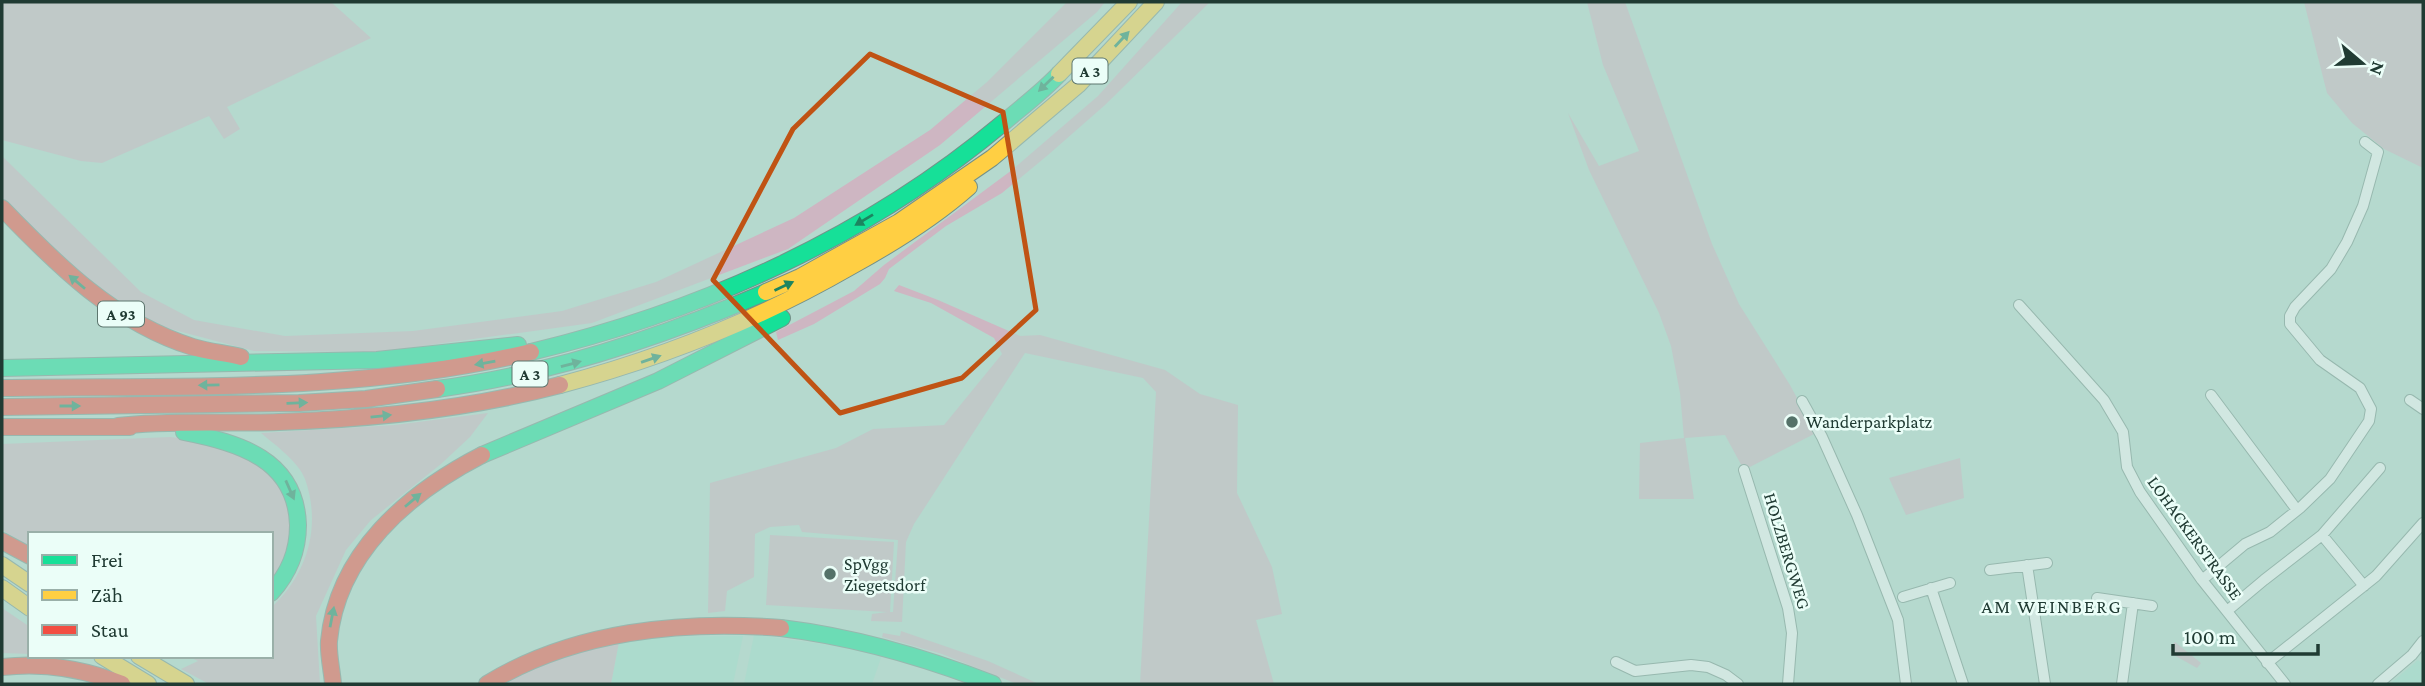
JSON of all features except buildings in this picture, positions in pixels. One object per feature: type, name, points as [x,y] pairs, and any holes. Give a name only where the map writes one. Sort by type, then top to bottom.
[{"type":"main road","name":"A 3","points":[[2,388],[259,385],[358,380],[476,365],[575,343],[665,315],[795,259],[881,210],[953,162],[1021,108],[1110,24],[1129,2]]},
{"type":"main road","name":"A 3","points":[[117,426],[140,423],[257,422],[382,416],[466,405],[566,384],[680,349],[760,316],[840,275],[889,245],[962,193],[1005,147],[1070,90],[1156,2]]},
{"type":"main road","name":"A 3","points":[[2,407],[266,404],[363,400],[462,387],[558,368],[686,328],[807,275],[898,223],[1005,147]]},
{"type":"main road","name":"A 93","points":[[2,208],[75,281],[111,309],[154,332],[194,347],[272,364]]},
{"type":"main road","name":"A 3","points":[[333,684],[328,646],[330,621],[344,580],[364,548],[414,499],[438,481],[495,448],[612,401],[731,347],[824,293],[859,270],[889,245]]},
{"type":"main road","points":[[2,368],[377,360],[540,342],[575,343]]},
{"type":"main road","points":[[2,427],[117,426],[173,429],[230,441],[254,453],[279,470],[297,507],[298,546],[282,583],[273,591]]},
{"type":"main road","points":[[2,541],[28,555]]},
{"type":"main road","points":[[2,565],[28,583]]},
{"type":"main road","points":[[2,588],[28,607]]},
{"type":"main road","points":[[488,684],[546,653],[570,645],[667,629],[751,626],[832,636],[939,663],[993,684]]},
{"type":"main road","points":[[105,658],[148,684]]},
{"type":"main road","points":[[142,658],[186,684]]},
{"type":"main road","points":[[2,667],[38,663],[58,665],[78,668],[121,684]]},
{"type":"street","points":[[2203,580],[2245,544],[2270,532],[2297,510],[2330,479],[2366,429],[2371,409],[2360,388],[2311,351],[2290,324],[2290,316],[2295,307],[2331,269],[2363,206],[2378,152],[2365,142]]},
{"type":"street","name":"LOHACKERSTRASSE","points":[[2019,305],[2104,400],[2123,432],[2131,478],[2203,580],[2285,684]]},
{"type":"street","points":[[2211,395],[2297,510]]},
{"type":"street","points":[[2410,400],[2423,409]]},
{"type":"street","points":[[1802,401],[1857,515],[1898,620],[1906,684]]},
{"type":"street","points":[[2227,611],[2322,535],[2380,468]]},
{"type":"street","name":"HOLZBERGWEG","points":[[1744,470],[1788,608],[1792,633],[1788,684]]},
{"type":"street","points":[[2267,663],[2376,576],[2423,523]]},
{"type":"street","points":[[2322,535],[2364,586]]},
{"type":"street","points":[[1990,570],[2047,563]]},
{"type":"street","points":[[2027,565],[2045,684]]},
{"type":"street","points":[[1903,597],[1950,583]]},
{"type":"street","points":[[1931,588],[1964,684]]},
{"type":"street","points":[[2097,598],[2152,606]]},
{"type":"street","points":[[2122,684],[2133,603]]},
{"type":"street","points":[[2378,684],[2412,655],[2423,641]]},
{"type":"street","points":[[1616,662],[1635,671],[1691,665],[1708,667],[1738,684]]},
{"type":"highlighted area","points":[[870,54],[1003,112],[1036,310],[962,378],[840,413],[713,280],[793,129]]},
{"type":"shaded area","points":[[2,2],[331,2],[371,38],[227,107],[240,129],[224,139],[209,116],[102,163],[81,161],[2,140]]},
{"type":"shaded area","points":[[1067,2],[1105,2],[1097,12],[940,145],[788,249],[592,323],[378,352],[254,351],[159,326],[82,277],[2,199],[2,156],[141,292],[194,320],[285,336],[413,331],[562,311],[656,282],[794,218],[930,130],[987,82]]},
{"type":"shaded area","points":[[1182,2],[1210,2],[1105,105],[1048,155],[1002,193],[946,226],[889,269],[880,284],[814,324],[778,340],[776,332],[854,291],[884,265],[1012,170],[1098,96]]},
{"type":"shaded area","points":[[1587,2],[1625,2],[1712,244],[1739,304],[1790,385],[1816,433],[1744,470],[1725,435],[1685,438],[1694,499],[1639,499],[1640,443],[1684,438],[1680,393],[1671,346],[1659,313],[1589,170],[1568,113],[1599,166],[1639,151],[1603,65]]},
{"type":"shaded area","points":[[2304,2],[2423,2],[2423,168],[2384,149],[2352,123],[2327,93]]},
{"type":"shaded area","points":[[899,285],[1020,336],[1040,335],[1165,370],[1200,394],[1238,405],[1237,493],[1272,567],[1282,614],[1256,620],[1274,684],[1140,684],[1156,392],[1143,378],[1025,353],[914,524],[906,542],[902,622],[871,621],[872,614],[887,612],[766,605],[770,535],[894,542],[890,612],[893,612],[898,540],[802,532],[799,525],[770,527],[755,534],[754,577],[727,591],[725,611],[708,613],[710,483],[836,448],[873,429],[944,425],[1002,354],[994,338],[931,303],[894,291]]},
{"type":"shaded area","points":[[488,413],[470,437],[371,520],[346,550],[316,616],[320,684],[209,684],[181,669],[198,661],[191,658],[273,658],[273,606],[294,581],[302,565],[308,549],[312,515],[310,497],[302,472],[261,433],[395,425]]},
{"type":"shaded area","points":[[170,437],[232,450],[249,458],[265,471],[277,484],[285,499],[290,530],[281,563],[273,577],[273,532],[28,532],[28,546],[2,530],[2,444]]},
{"type":"shaded area","points":[[1960,458],[1964,498],[1906,515],[1889,478]]},
{"type":"shaded area","points":[[2,608],[28,626],[28,654],[2,653]]},
{"type":"shaded area","points":[[901,631],[988,661],[1039,684],[1017,684],[942,654],[882,637],[883,633],[900,636]]},
{"type":"shaded area","points":[[754,635],[882,655],[872,684],[744,684]]},
{"type":"shaded area","points":[[743,636],[733,684],[611,684],[619,642],[668,637]]},
{"type":"shaded area","points":[[619,642],[611,684],[501,684],[563,655]]},
{"type":"shaded area","points":[[2175,642],[2201,663],[2197,668],[2172,654],[2171,646]]},
{"type":"shaded area","points":[[2418,660],[2423,664],[2423,684],[2390,684]]},
{"type":"traffic: fast","points":[[531,352],[595,335],[720,292],[839,235],[951,164],[1059,74]]},
{"type":"traffic: fast","points":[[437,389],[522,374],[604,352],[686,324],[766,292]]},
{"type":"traffic: fast","points":[[482,455],[658,381],[782,318]]},
{"type":"traffic: fast","points":[[2,368],[377,360],[518,345]]},
{"type":"traffic: fast","points":[[184,432],[244,449],[276,469],[287,484],[295,503],[298,525],[296,544],[287,570],[273,590]]},
{"type":"traffic: fast","points":[[781,628],[889,649],[993,684]]},
{"type":"traffic: slow","points":[[1059,74],[1129,2]]},
{"type":"traffic: slow","points":[[766,292],[800,277],[899,222],[992,158],[1078,85],[1156,2]]},
{"type":"traffic: slow","points":[[560,385],[635,363],[745,321],[897,240],[969,187]]},
{"type":"traffic: slow","points":[[2,565],[28,583]]},
{"type":"traffic: slow","points":[[2,588],[28,607]]},
{"type":"traffic: slow","points":[[105,658],[148,684]]},
{"type":"traffic: slow","points":[[142,658],[186,684]]},
{"type":"traffic: jam","points":[[2,208],[66,271],[113,308],[165,336],[199,349],[241,357]]},
{"type":"traffic: jam","points":[[2,388],[268,385],[334,381],[400,375],[531,352]]},
{"type":"traffic: jam","points":[[118,426],[279,422],[385,415],[456,406],[560,385]]},
{"type":"traffic: jam","points":[[2,407],[299,403],[366,399],[437,389]]},
{"type":"traffic: jam","points":[[2,427],[130,427]]},
{"type":"traffic: jam","points":[[333,684],[329,641],[335,610],[346,581],[361,554],[403,508],[428,488],[482,455]]},
{"type":"traffic: jam","points":[[2,541],[28,555]]},
{"type":"traffic: jam","points":[[487,684],[520,666],[555,652],[629,633],[705,626],[781,628]]},
{"type":"traffic: jam","points":[[2,667],[33,665],[63,668],[122,684]]},
{"type":"place","name":"Wanderparkplatz","points":[[1792,422]]},
{"type":"place","name":"SpVgg Ziegetsdorf","points":[[830,574]]},
{"type":"district","name":"AM WEINBERG","points":[[2052,606]]}]
